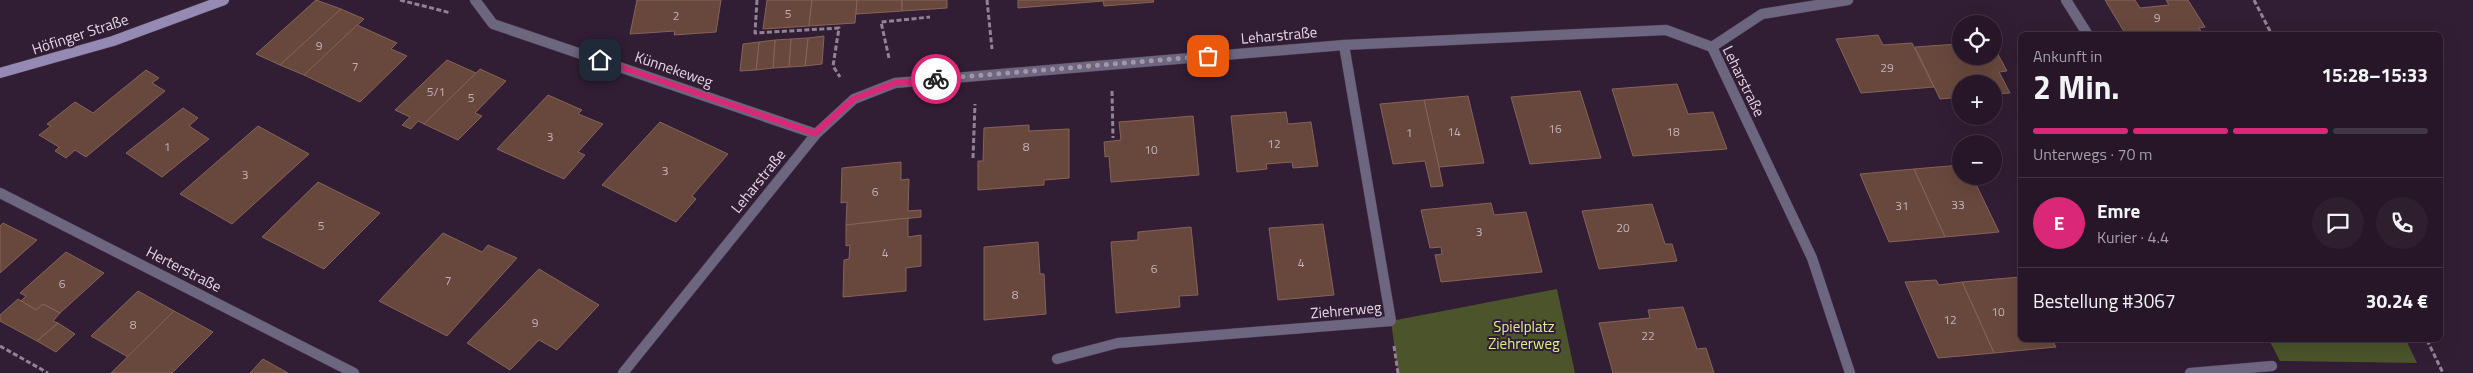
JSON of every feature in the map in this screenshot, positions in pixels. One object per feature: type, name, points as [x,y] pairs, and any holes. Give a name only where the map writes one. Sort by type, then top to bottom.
[{"type":"street","name":"Höfinger Straße","points":[[0,73],[31,66],[184,16],[224,0]]},
{"type":"street","points":[[475,0],[493,24]]},
{"type":"street","points":[[1712,47],[1762,14],[1848,0]]},
{"type":"street","points":[[2066,0],[2086,32]]},
{"type":"street","name":"Künnekeweg","points":[[493,24],[816,134]]},
{"type":"street","name":"Leharstraße","points":[[623,373],[816,134],[854,99],[895,83],[994,73],[1344,45],[1666,30],[1712,47],[1812,258],[1850,373]]},
{"type":"street","name":"Ziehrerweg","points":[[1056,359],[1118,343],[1391,321],[1344,45]]},
{"type":"street","name":"Herterstraße","points":[[0,193],[354,373]]},
{"type":"street","points":[[2190,373],[2272,366]]},
{"type":"path","points":[[400,0],[493,24]]},
{"type":"path","points":[[757,0],[755,33],[839,28],[833,66],[854,99]]},
{"type":"path","points":[[987,0],[994,73]]},
{"type":"path","points":[[2254,0],[2270,32]]},
{"type":"path","points":[[895,83],[881,22],[930,17]]},
{"type":"path","points":[[1111,64],[1113,138]]},
{"type":"path","points":[[973,158],[976,75]]},
{"type":"path","points":[[2428,342],[2443,373]]},
{"type":"path","points":[[0,346],[48,373]]},
{"type":"green space","name":"Spielplatz Ziehrerweg","points":[[1557,289],[1575,373],[1398,373],[1391,321]]},
{"type":"green space","points":[[2270,342],[2407,342],[2417,363],[2280,361]]},
{"type":"building","points":[[316,0],[341,9],[280,65],[256,54]]},
{"type":"building","points":[[637,0],[721,0],[716,32],[674,35],[675,31],[630,34]]},
{"type":"building","points":[[767,0],[812,0],[809,26],[763,29]]},
{"type":"building","points":[[812,0],[857,0],[855,23],[809,26]]},
{"type":"building","points":[[857,0],[902,0],[902,11],[856,14]]},
{"type":"building","points":[[902,0],[947,0],[947,8],[902,11]]},
{"type":"building","points":[[1018,0],[1103,0],[1103,1],[1018,8]]},
{"type":"building","points":[[1103,0],[1153,0],[1154,2],[1104,6]]},
{"type":"building","points":[[2105,0],[2135,0],[2140,8],[2169,5],[2166,0],[2188,0],[2205,27],[2199,28],[2201,32],[2124,32]]},
{"type":"building","points":[[341,9],[364,19],[304,75],[280,65]]},
{"type":"building","points":[[357,25],[397,43],[391,49],[407,56],[360,102],[304,75]]},
{"type":"building","points":[[1878,35],[1883,45],[1912,43],[1934,87],[1861,93],[1836,39]]},
{"type":"building","points":[[824,36],[822,64],[805,66],[808,38]]},
{"type":"building","points":[[808,38],[805,66],[789,67],[791,39]]},
{"type":"building","points":[[791,39],[789,67],[773,68],[775,40]]},
{"type":"building","points":[[775,40],[773,68],[756,70],[759,42]]},
{"type":"building","points":[[759,42],[756,70],[740,71],[743,44]]},
{"type":"building","points":[[1952,44],[1952,65],[2002,65],[2002,62],[2007,71],[1999,72],[2001,75],[1952,75],[1952,98],[1940,99],[1915,47]]},
{"type":"building","points":[[447,60],[476,73],[424,124],[418,121],[411,129],[402,125],[410,117],[395,110]]},
{"type":"building","points":[[480,69],[506,81],[475,113],[482,116],[458,140],[424,124]]},
{"type":"building","points":[[146,70],[159,78],[152,83],[165,91],[86,157],[75,150],[66,158],[55,151],[59,147],[39,135],[51,126],[47,124],[75,102],[93,113]]},
{"type":"building","points":[[2002,78],[2010,93],[2002,94]]},
{"type":"building","points":[[1677,84],[1688,114],[1713,112],[1727,149],[1633,156],[1612,89]]},
{"type":"building","points":[[1580,91],[1601,158],[1530,164],[1511,97]]},
{"type":"building","points":[[548,95],[582,110],[578,114],[603,124],[578,152],[585,155],[564,179],[497,149]]},
{"type":"building","points":[[1468,96],[1484,163],[1439,167],[1424,100]]},
{"type":"building","points":[[1424,100],[1443,186],[1431,187],[1425,161],[1393,164],[1380,104]]},
{"type":"building","points":[[183,108],[198,118],[189,126],[209,139],[162,177],[126,153]]},
{"type":"building","points":[[1286,112],[1288,124],[1311,122],[1318,166],[1293,168],[1292,162],[1266,164],[1267,169],[1237,172],[1231,116]]},
{"type":"building","points":[[1193,116],[1199,175],[1111,182],[1109,156],[1105,157],[1104,142],[1121,140],[1119,122]]},
{"type":"building","points":[[660,122],[728,154],[692,196],[696,199],[676,222],[602,185]]},
{"type":"building","points":[[1029,125],[1029,131],[1069,129],[1069,178],[1044,180],[1044,185],[978,190],[978,161],[983,161],[984,128]]},
{"type":"building","points":[[258,126],[309,154],[232,224],[180,194]]},
{"type":"building","points":[[901,162],[901,180],[909,179],[908,211],[921,210],[921,217],[846,225],[847,202],[841,203],[842,168]]},
{"type":"building","points":[[1952,166],[1952,185],[1976,185],[1999,232],[1945,237],[1914,169]]},
{"type":"building","points":[[1914,169],[1945,237],[1889,242],[1860,174]]},
{"type":"building","points":[[318,182],[380,213],[324,269],[262,237]]},
{"type":"building","points":[[1491,203],[1494,215],[1526,212],[1542,272],[1441,282],[1435,255],[1442,254],[1441,247],[1430,248],[1421,210]]},
{"type":"building","points":[[1652,204],[1665,244],[1672,244],[1677,261],[1599,269],[1582,211]]},
{"type":"building","points":[[908,218],[908,237],[921,235],[921,266],[906,268],[906,291],[843,297],[844,260],[849,259],[850,245],[846,246],[846,225]]},
{"type":"building","points":[[3,223],[37,240],[0,273],[0,226]]},
{"type":"building","points":[[1323,224],[1334,295],[1278,300],[1269,228]]},
{"type":"building","points":[[1191,227],[1198,295],[1179,296],[1180,307],[1116,313],[1111,242],[1138,240],[1138,232]]},
{"type":"building","points":[[443,233],[482,252],[488,245],[517,258],[447,336],[379,301]]},
{"type":"building","points":[[1038,242],[1040,274],[1044,274],[1046,314],[984,320],[984,247]]},
{"type":"building","points":[[66,252],[104,273],[60,313],[43,304],[36,310],[21,301],[26,296],[20,293]]},
{"type":"building","points":[[539,269],[599,305],[557,350],[539,340],[510,370],[467,343]]},
{"type":"building","points":[[2018,277],[2018,342],[2053,342],[2056,347],[1994,353],[1962,282]]},
{"type":"building","points":[[1936,280],[1939,285],[1962,282],[1994,353],[1938,358],[1905,282]]},
{"type":"building","points":[[138,291],[174,311],[128,357],[91,336]]},
{"type":"building","points":[[18,299],[36,310],[43,304],[60,313],[53,321],[58,323],[37,341],[0,321],[0,315]]},
{"type":"building","points":[[1683,307],[1697,349],[1706,348],[1714,373],[1613,373],[1599,323],[1650,318],[1648,310]]},
{"type":"building","points":[[174,311],[213,332],[172,373],[111,373]]},
{"type":"building","points":[[58,323],[75,334],[56,352],[37,341]]},
{"type":"building","points":[[263,359],[288,373],[250,373]]},
{"type":"way so far","points":[[936,79],[1208,56]]},
{"type":"route","points":[[600,60],[816,134],[854,99],[895,83],[936,79]]}]
